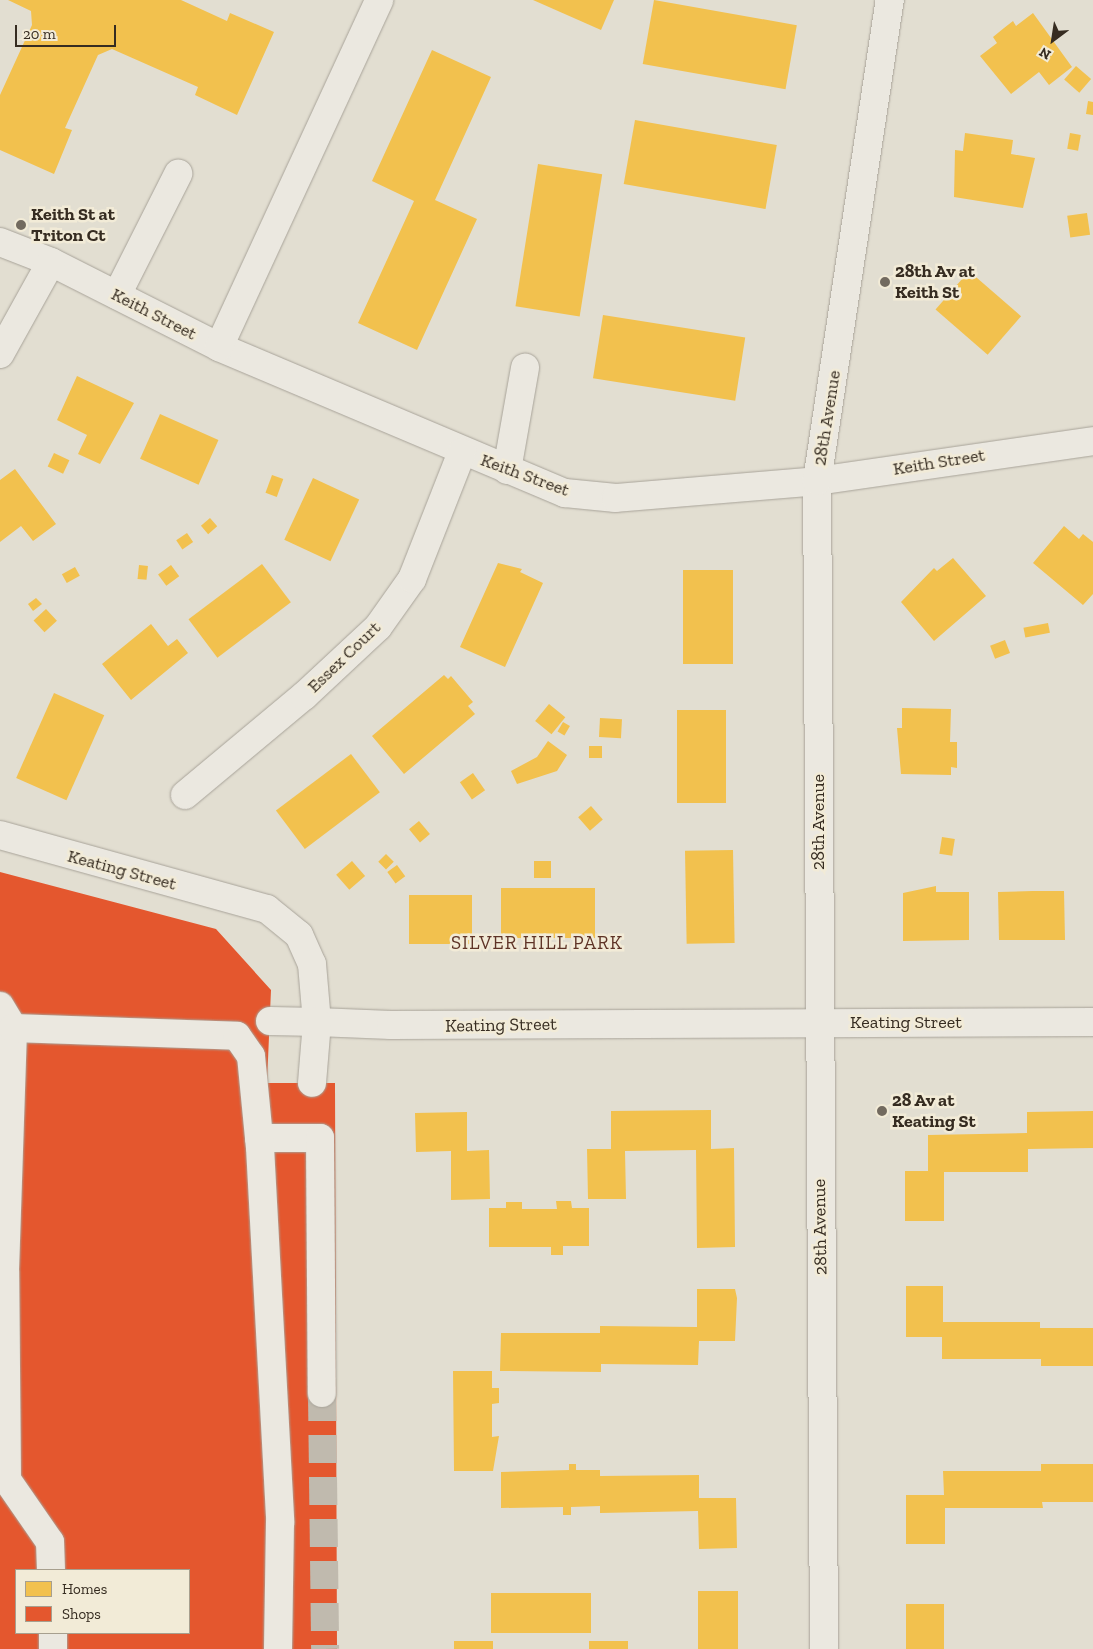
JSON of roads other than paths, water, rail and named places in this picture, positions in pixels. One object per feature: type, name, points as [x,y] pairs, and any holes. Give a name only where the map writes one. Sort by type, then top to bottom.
[{"type":"street","points":[[219,347],[378,0]]},
{"type":"street","name":"28th Avenue","points":[[824,1649],[818,1022],[817,482],[890,0]]},
{"type":"street","points":[[117,295],[178,174]]},
{"type":"street","name":"Keith Street","points":[[0,242],[51,262],[219,347],[462,452],[565,492],[616,498],[817,482],[1093,441]]},
{"type":"street","points":[[0,354],[51,262]]},
{"type":"street","points":[[507,470],[526,368]]},
{"type":"street","name":"Essex Court","points":[[185,795],[304,696],[378,627],[412,579],[462,452]]},
{"type":"street","name":"Keating Street","points":[[0,835],[267,909],[299,935],[312,964],[317,1022],[391,1026],[818,1022],[1093,1022]]},
{"type":"street","points":[[51,1569],[50,1542],[7,1480],[5,1261],[7,1017],[237,1036],[251,1056],[259,1138],[280,1522],[278,1649]]},
{"type":"street","points":[[270,1021],[317,1022],[312,1083]]},
{"type":"street","points":[[259,1138],[320,1138],[322,1392]]},
{"type":"street","points":[[53,1634],[53,1649]]},
{"type":"tunnel","points":[[322,1393],[325,1649]]},
{"type":"place","name":"Keith St at Triton Ct","points":[[21,225]]},
{"type":"place","name":"28th Av at Keith St","points":[[885,282]]},
{"type":"place","name":"28 Av at Keating St","points":[[882,1111]]},
{"type":"district","name":"SILVER HILL PARK","points":[[537,943]]}]
